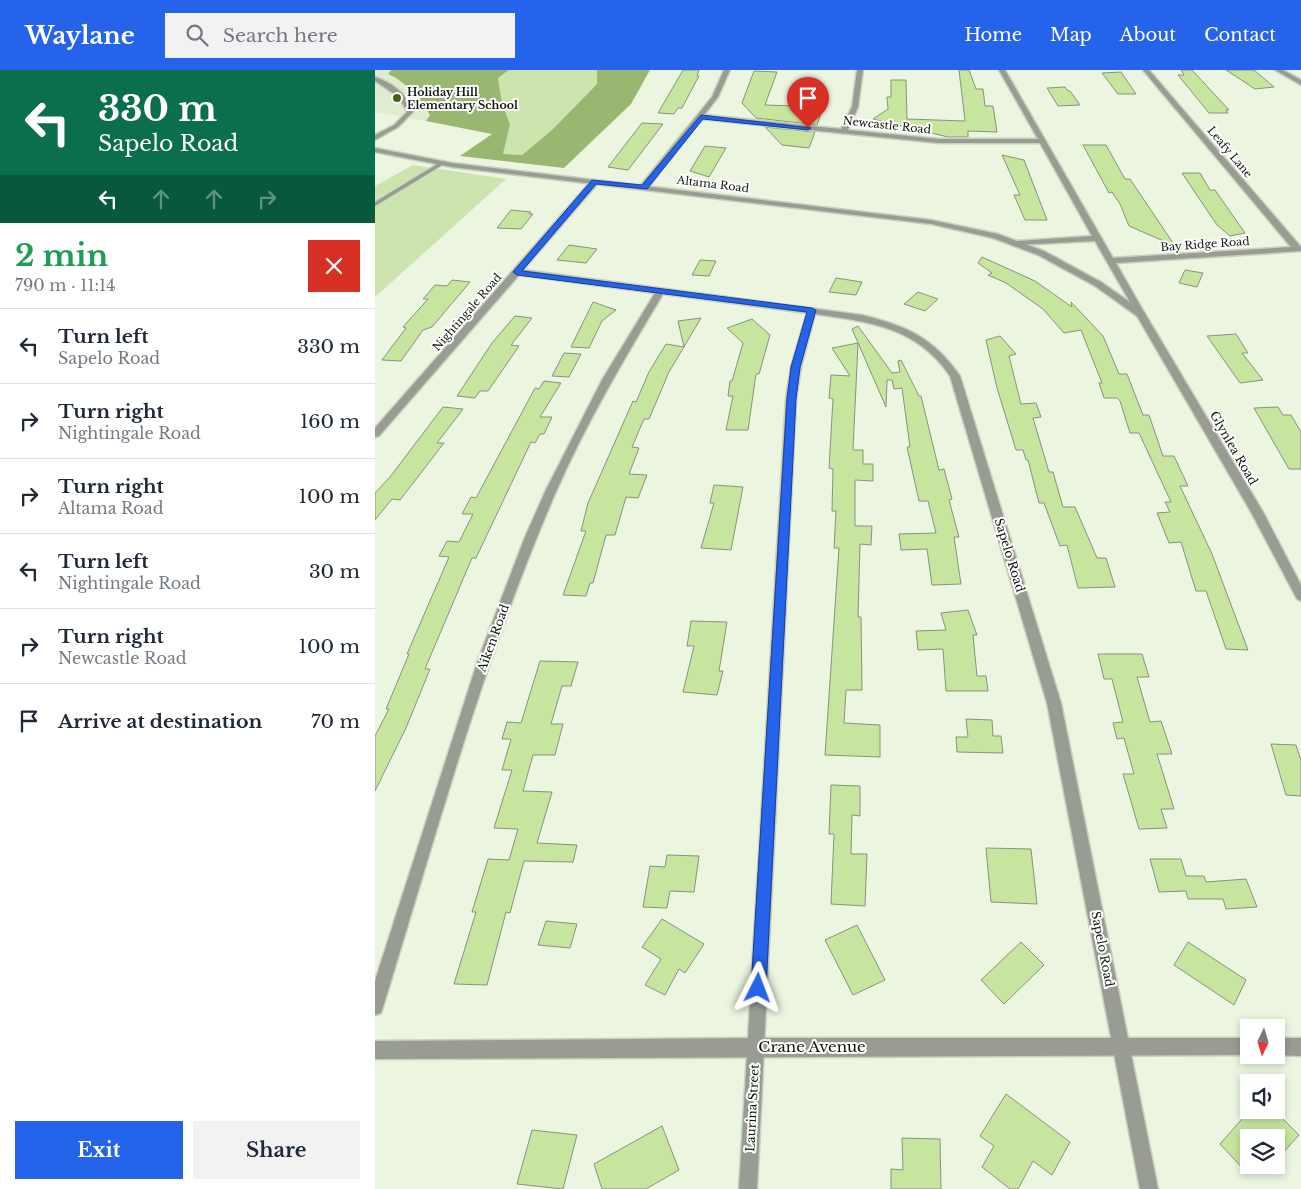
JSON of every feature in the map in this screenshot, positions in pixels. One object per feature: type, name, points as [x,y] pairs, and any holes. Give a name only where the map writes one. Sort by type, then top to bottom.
[{"type":"street","points":[[644,187],[701,117],[721,86],[727,70]]},
{"type":"street","points":[[843,132],[855,107],[860,70]]},
{"type":"street","name":"Glynlea Road","points":[[1002,70],[1141,314],[1257,512],[1301,596]]},
{"type":"street","name":"Leafy Lane","points":[[1146,70],[1299,249]]},
{"type":"street","points":[[1278,70],[1301,84]]},
{"type":"street","points":[[375,79],[398,92],[409,104],[410,112],[396,126],[375,138]]},
{"type":"street","name":"Newcastle Road","points":[[701,117],[939,141],[1042,140]]},
{"type":"street","name":"Altama Road","points":[[375,150],[442,163],[897,217],[971,230],[1017,243]]},
{"type":"street","name":"Nightingale Road","points":[[375,434],[595,182]]},
{"type":"street","points":[[1017,243],[1098,238]]},
{"type":"street","name":"Glynlea Road","points":[[1017,243],[1056,260],[1098,284],[1141,314]]},
{"type":"street","name":"Bay Ridge Road","points":[[1111,261],[1299,249]]},
{"type":"street","name":"Sapelo Road","points":[[517,272],[812,310],[870,320],[913,334],[945,360],[955,376],[1054,704],[1085,854],[1149,1189]]},
{"type":"street","name":"Aiken Road","points":[[375,1008],[484,660],[531,537],[550,492],[607,380],[661,291]]},
{"type":"street","name":"Laurina Street","points":[[748,1189],[791,399],[796,367],[812,310]]},
{"type":"street","name":"Crane Avenue","points":[[375,1050],[755,1046],[1240,1047]]},
{"type":"street","points":[[1285,1047],[1301,1047]]},
{"type":"lane","points":[[375,204],[442,163]]},
{"type":"shaded area","name":"Holiday Hill Elementary School","points":[[375,70],[391,70],[388,74],[399,79],[415,92],[430,115],[426,121],[375,112]]},
{"type":"green space","points":[[391,70],[509,70],[498,78],[502,102],[510,125],[503,154],[522,155],[552,130],[597,84],[597,70],[650,70],[631,104],[564,168],[460,156],[492,134],[426,121],[430,115],[426,108],[407,86],[388,74]]},
{"type":"green space","points":[[509,70],[597,70],[597,84],[552,130],[522,155],[503,154],[510,125],[502,102],[498,78]]},
{"type":"green space","points":[[413,165],[506,179],[375,297],[375,186]]},
{"type":"building","points":[[683,70],[699,70],[697,76],[699,76],[682,108],[678,108],[674,114],[658,113]]},
{"type":"building","points":[[959,70],[969,70],[976,89],[983,89],[985,106],[993,106],[997,132],[968,131],[968,137],[948,137],[873,119],[888,109],[887,97],[891,97],[891,80],[906,80],[907,119],[965,121]]},
{"type":"building","points":[[1181,70],[1192,70],[1229,110],[1226,110],[1228,113],[1209,113],[1178,75],[1184,75]]},
{"type":"building","points":[[1226,70],[1254,70],[1274,87],[1255,89]]},
{"type":"building","points":[[754,71],[777,72],[765,105],[797,106],[801,93],[828,94],[817,125],[756,118],[742,103]]},
{"type":"building","points":[[1121,72],[1136,94],[1118,94],[1102,73]]},
{"type":"building","points":[[1065,87],[1080,105],[1058,106],[1047,88]]},
{"type":"building","points":[[642,123],[663,124],[628,170],[608,167]]},
{"type":"building","points":[[765,127],[815,132],[809,148],[782,145]]},
{"type":"building","points":[[1083,145],[1106,145],[1125,179],[1130,179],[1175,246],[1129,226],[1120,204],[1112,192],[1109,193]]},
{"type":"building","points":[[705,146],[726,148],[709,177],[690,171]]},
{"type":"building","points":[[1002,155],[1024,160],[1047,220],[1025,220],[1014,195],[1020,195]]},
{"type":"building","points":[[1182,173],[1200,173],[1210,190],[1215,190],[1245,233],[1230,236],[1217,225]]},
{"type":"building","points":[[511,210],[531,212],[529,214],[533,214],[521,229],[497,228]]},
{"type":"building","points":[[569,245],[597,249],[586,263],[557,260]]},
{"type":"building","points":[[982,257],[1035,281],[1072,307],[1071,302],[1103,336],[1119,374],[1127,374],[1143,415],[1149,415],[1163,456],[1174,456],[1188,486],[1180,486],[1212,554],[1248,650],[1226,649],[1206,591],[1196,591],[1181,542],[1169,543],[1157,513],[1170,512],[1165,502],[1171,502],[1139,433],[1130,433],[1120,401],[1117,398],[1104,398],[1099,383],[1102,383],[1081,330],[1064,333],[1043,309],[1006,283],[988,275],[992,273],[978,263]]},
{"type":"building","points":[[700,260],[716,261],[709,276],[692,275]]},
{"type":"building","points":[[1185,270],[1203,273],[1197,287],[1179,283]]},
{"type":"building","points":[[836,278],[862,282],[856,295],[829,292]]},
{"type":"building","points":[[452,280],[470,282],[432,327],[423,330],[401,361],[382,360],[406,328],[403,327],[428,299],[423,299],[435,285],[447,286]]},
{"type":"building","points":[[918,292],[938,299],[925,311],[904,304]]},
{"type":"building","points":[[593,302],[616,310],[602,321],[589,348],[571,347]]},
{"type":"building","points":[[515,316],[532,318],[511,345],[519,346],[488,391],[480,391],[475,398],[457,396],[492,343]]},
{"type":"building","points":[[701,318],[684,347],[678,321]]},
{"type":"building","points":[[752,319],[770,335],[759,374],[756,374],[748,430],[726,430],[733,396],[728,396],[730,381],[732,381],[743,343],[727,328]]},
{"type":"building","points":[[858,326],[892,373],[900,372],[898,361],[901,360],[919,396],[921,396],[939,470],[944,469],[952,499],[949,500],[959,537],[954,537],[961,584],[932,585],[927,549],[901,550],[899,534],[936,533],[928,501],[919,501],[907,447],[910,447],[902,388],[894,389],[892,380],[887,380],[886,407],[852,329]]},
{"type":"building","points":[[1236,334],[1248,353],[1242,353],[1263,380],[1240,383],[1207,336]]},
{"type":"building","points":[[1000,336],[1016,354],[1009,356],[1021,404],[1036,403],[1041,417],[1033,418],[1049,472],[1053,472],[1063,507],[1075,507],[1097,558],[1106,558],[1115,587],[1078,588],[1067,545],[1060,546],[1044,503],[1039,503],[1028,460],[1026,460],[1023,450],[1016,450],[997,388],[986,340]]},
{"type":"building","points":[[858,343],[853,450],[863,450],[863,464],[873,464],[873,481],[855,480],[855,526],[872,526],[871,545],[860,544],[858,617],[861,617],[862,690],[846,690],[844,723],[880,725],[880,757],[825,755],[839,548],[834,548],[836,511],[832,511],[833,469],[829,468],[833,399],[829,398],[831,375],[850,376],[832,348]]},
{"type":"building","points":[[666,344],[684,347],[669,372],[649,419],[644,419],[632,447],[639,448],[629,474],[647,475],[638,498],[626,497],[615,535],[606,535],[593,583],[590,583],[586,596],[563,595],[586,531],[581,531],[588,503],[633,401],[636,402],[649,372]]},
{"type":"building","points":[[564,353],[581,354],[569,377],[552,376]]},
{"type":"building","points":[[544,381],[561,383],[540,417],[552,417],[544,434],[540,434],[535,443],[531,442],[476,558],[472,558],[425,669],[430,669],[406,728],[375,791],[375,736],[389,709],[386,709],[409,654],[407,654],[449,557],[439,556],[447,541],[459,542],[473,514],[462,514],[471,497],[476,498],[535,388],[539,389]]},
{"type":"building","points":[[443,407],[463,409],[437,443],[444,443],[400,500],[392,499],[375,520],[375,493],[390,477]]},
{"type":"building","points":[[1278,407],[1283,415],[1291,415],[1301,432],[1301,469],[1289,469],[1254,408]]},
{"type":"building","points":[[714,485],[743,487],[731,550],[701,548],[714,503],[710,503]]},
{"type":"building","points":[[968,610],[977,635],[973,635],[977,676],[986,676],[988,691],[946,691],[943,649],[918,650],[916,631],[946,630],[941,613]]},
{"type":"building","points":[[691,621],[727,622],[719,671],[723,671],[717,695],[683,692],[694,646],[687,646]]},
{"type":"building","points":[[1098,654],[1142,654],[1149,677],[1137,677],[1150,722],[1161,721],[1172,754],[1157,754],[1174,809],[1161,809],[1167,828],[1139,829],[1123,774],[1134,774],[1124,738],[1117,739],[1113,723],[1123,722],[1112,679],[1104,679]]},
{"type":"building","points":[[540,661],[578,662],[571,686],[562,686],[551,724],[563,724],[555,755],[533,755],[523,791],[552,792],[537,843],[577,845],[573,862],[524,861],[510,913],[506,912],[487,985],[454,984],[476,912],[472,912],[488,859],[509,860],[518,829],[494,828],[512,770],[502,770],[511,739],[502,739],[507,722],[521,723]]},
{"type":"building","points":[[966,719],[992,720],[993,736],[1001,736],[1003,753],[957,752],[956,737],[968,737]]},
{"type":"building","points":[[1271,744],[1296,745],[1301,760],[1301,796],[1286,795]]},
{"type":"building","points":[[831,785],[860,786],[860,816],[852,815],[851,854],[867,854],[865,906],[831,904],[834,834],[829,834]]},
{"type":"building","points":[[986,848],[1031,849],[1037,904],[991,902]]},
{"type":"building","points":[[667,855],[699,856],[694,892],[670,891],[667,908],[643,907],[650,866],[665,867]]},
{"type":"building","points":[[1150,859],[1181,859],[1186,876],[1204,876],[1206,882],[1246,879],[1257,907],[1226,909],[1223,899],[1188,899],[1186,891],[1159,892]]},
{"type":"building","points":[[662,919],[704,944],[685,973],[679,969],[665,995],[645,985],[661,959],[642,947]]},
{"type":"building","points":[[546,921],[577,924],[570,948],[538,945]]},
{"type":"building","points":[[857,925],[885,980],[853,995],[825,940]]},
{"type":"building","points":[[1021,942],[1044,965],[1004,1004],[981,980]]},
{"type":"building","points":[[1188,942],[1246,980],[1234,1005],[1174,965]]},
{"type":"building","points":[[1006,1094],[1070,1142],[1052,1175],[1033,1161],[1018,1189],[1010,1189],[982,1167],[994,1146],[980,1136]]},
{"type":"building","points":[[1242,1119],[1283,1119],[1299,1135],[1285,1151],[1285,1129],[1240,1129],[1240,1165],[1220,1144]]},
{"type":"building","points":[[662,1126],[679,1170],[646,1189],[602,1189],[594,1164]]},
{"type":"building","points":[[532,1130],[577,1135],[563,1189],[517,1184]]},
{"type":"building","points":[[902,1138],[940,1139],[941,1189],[891,1189],[891,1169],[903,1170]]},
{"type":"place","name":"Holiday Hill Elementary School","points":[[397,98]]},
{"type":"route","points":[[758,988],[791,399],[796,367],[812,310],[517,272],[527,258],[595,182],[644,187],[701,117],[808,128]]}]
